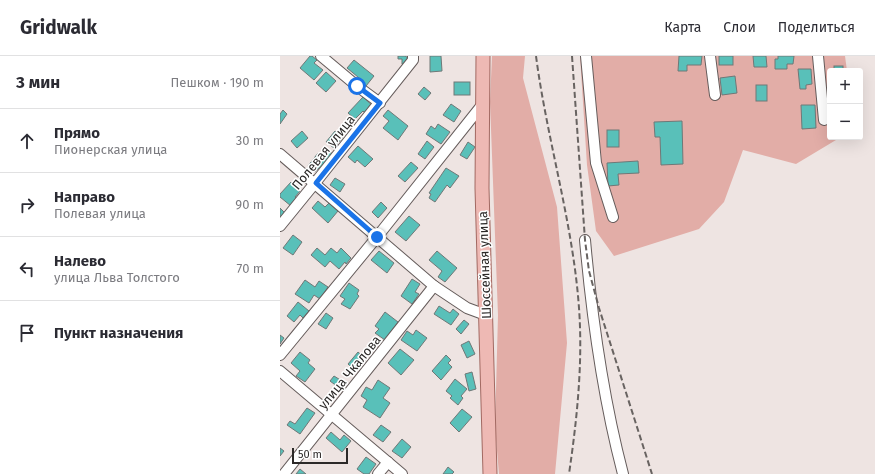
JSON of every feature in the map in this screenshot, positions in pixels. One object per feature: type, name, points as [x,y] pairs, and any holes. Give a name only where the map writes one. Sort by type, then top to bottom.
[{"type":"main road","name":"Шоссейная улица","points":[[483,56],[482,188],[490,474]]},
{"type":"street","points":[[321,56],[380,103]]},
{"type":"street","name":"Полевая улица","points":[[280,226],[380,103],[413,60],[413,56]]},
{"type":"street","points":[[586,56],[596,163],[613,217]]},
{"type":"street","points":[[710,56],[715,95]]},
{"type":"street","points":[[818,56],[824,120]]},
{"type":"street","points":[[280,355],[377,237],[482,105]]},
{"type":"street","points":[[280,154],[316,183],[434,286],[467,308],[486,315]]},
{"type":"street","points":[[584,240],[594,324],[614,438],[623,474]]},
{"type":"street","name":"улица Чкалова","points":[[284,474],[434,286]]},
{"type":"street","points":[[280,371],[402,474]]},
{"type":"street","points":[[378,474],[388,462]]},
{"type":"shaded area","points":[[492,56],[525,56],[523,78],[557,207],[567,343],[555,474],[499,474],[495,427],[498,315],[490,102]]},
{"type":"shaded area","points":[[580,56],[845,56],[847,68],[827,68],[827,140],[836,140],[796,164],[743,150],[724,202],[699,229],[614,256],[596,231],[587,165]]},
{"type":"building","points":[[310,56],[317,60],[314,63],[323,70],[314,80],[300,68]]},
{"type":"building","points":[[398,56],[409,57],[409,64],[402,64],[402,59],[398,59]]},
{"type":"building","points":[[430,56],[441,56],[442,71],[430,72]]},
{"type":"building","points":[[679,56],[702,56],[701,65],[687,65],[687,71],[678,71]]},
{"type":"building","points":[[719,56],[733,56],[733,65],[719,65]]},
{"type":"building","points":[[753,56],[766,56],[767,67],[754,67]]},
{"type":"building","points":[[778,56],[794,56],[793,64],[787,64],[787,69],[775,69],[775,59],[778,59]]},
{"type":"building","points":[[354,60],[374,76],[366,86],[363,84],[364,82],[347,68]]},
{"type":"building","points":[[834,66],[843,66],[843,68],[834,68]]},
{"type":"building","points":[[798,69],[811,69],[812,84],[806,85],[806,89],[800,89]]},
{"type":"building","points":[[326,72],[336,81],[326,92],[316,83]]},
{"type":"building","points":[[735,76],[737,93],[722,95],[720,78]]},
{"type":"building","points":[[454,82],[470,82],[470,95],[454,95]]},
{"type":"building","points":[[756,85],[767,85],[767,101],[756,101]]},
{"type":"building","points":[[424,87],[431,93],[425,100],[418,94]]},
{"type":"building","points":[[363,97],[374,107],[367,115],[363,111],[355,119],[348,113]]},
{"type":"building","points":[[451,104],[461,111],[454,122],[443,115]]},
{"type":"building","points":[[801,105],[815,105],[816,128],[802,129]]},
{"type":"building","points":[[283,110],[287,114],[280,124],[280,114]]},
{"type":"building","points":[[388,110],[408,126],[398,140],[383,128],[389,121],[383,116]]},
{"type":"building","points":[[682,121],[683,164],[661,165],[660,137],[655,137],[654,122]]},
{"type":"building","points":[[438,124],[450,132],[441,144],[426,134],[431,126],[435,129]]},
{"type":"building","points":[[607,130],[619,130],[619,147],[607,147]]},
{"type":"building","points":[[302,131],[308,138],[297,148],[291,141]]},
{"type":"building","points":[[335,131],[343,137],[334,148],[326,142]]},
{"type":"building","points":[[427,141],[434,147],[425,159],[418,154]]},
{"type":"building","points":[[468,142],[475,147],[467,159],[460,155]]},
{"type":"building","points":[[358,146],[373,159],[365,167],[357,160],[355,163],[348,157]]},
{"type":"building","points":[[326,149],[334,155],[323,169],[320,167],[315,172],[308,166],[318,153],[321,156]]},
{"type":"building","points":[[638,161],[639,173],[618,174],[619,185],[608,186],[607,163]]},
{"type":"building","points":[[411,162],[418,168],[405,182],[398,176]]},
{"type":"building","points":[[446,168],[459,176],[450,188],[447,185],[435,202],[429,198],[431,194],[429,193]]},
{"type":"building","points":[[335,178],[345,184],[340,192],[330,185]]},
{"type":"building","points":[[291,182],[300,191],[295,197],[298,199],[291,206],[280,197],[280,194]]},
{"type":"building","points":[[318,201],[325,207],[329,203],[338,211],[328,223],[312,208]]},
{"type":"building","points":[[381,202],[387,208],[378,218],[372,212]]},
{"type":"building","points":[[280,208],[285,213],[280,219]]},
{"type":"building","points":[[409,216],[420,225],[406,241],[395,232]]},
{"type":"building","points":[[293,235],[302,242],[293,255],[283,248]]},
{"type":"building","points":[[317,248],[325,255],[331,248],[337,253],[341,248],[351,258],[339,269],[330,261],[325,267],[311,255]]},
{"type":"building","points":[[379,251],[394,263],[387,273],[371,260]]},
{"type":"building","points":[[437,251],[457,268],[445,282],[438,277],[442,271],[429,260]]},
{"type":"building","points":[[412,279],[420,284],[415,292],[419,294],[412,304],[401,296]]},
{"type":"building","points":[[305,280],[315,287],[319,281],[328,287],[320,299],[314,295],[309,303],[295,294]]},
{"type":"building","points":[[349,283],[359,290],[357,294],[359,296],[350,309],[341,304],[345,299],[340,296]]},
{"type":"building","points":[[298,302],[309,311],[303,318],[300,315],[294,322],[287,316]]},
{"type":"building","points":[[439,306],[450,313],[453,309],[459,314],[451,325],[434,314]]},
{"type":"building","points":[[385,312],[398,322],[385,340],[375,333],[379,329],[375,326]]},
{"type":"building","points":[[326,313],[333,318],[326,329],[318,324]]},
{"type":"building","points":[[464,320],[469,324],[461,334],[456,329]]},
{"type":"building","points":[[416,330],[427,338],[417,351],[401,340],[407,331],[413,335]]},
{"type":"building","points":[[280,335],[284,338],[280,344]]},
{"type":"building","points":[[469,341],[475,354],[467,358],[461,345]]},
{"type":"building","points":[[400,349],[414,360],[401,375],[388,363]]},
{"type":"building","points":[[300,352],[310,360],[308,363],[315,369],[305,382],[296,376],[300,371],[291,363]]},
{"type":"building","points":[[358,352],[366,359],[355,371],[348,364]]},
{"type":"building","points":[[446,355],[451,360],[448,363],[452,367],[441,380],[432,371]]},
{"type":"building","points":[[472,372],[476,389],[469,391],[465,374]]},
{"type":"building","points":[[334,376],[342,381],[338,387],[330,381]]},
{"type":"building","points":[[455,379],[467,389],[461,396],[463,398],[458,405],[450,398],[452,396],[446,391]]},
{"type":"building","points":[[378,380],[390,388],[383,398],[390,403],[380,418],[363,407],[367,400],[361,396],[366,387],[372,390]]},
{"type":"building","points":[[307,408],[315,413],[300,434],[287,425],[290,421],[295,424]]},
{"type":"building","points":[[462,409],[472,417],[459,432],[450,423]]},
{"type":"building","points":[[381,425],[391,432],[383,442],[373,435]]},
{"type":"building","points":[[331,432],[340,440],[344,435],[351,441],[342,452],[326,438]]},
{"type":"building","points":[[402,439],[411,447],[402,458],[392,451]]},
{"type":"building","points":[[280,448],[284,451],[280,456]]},
{"type":"building","points":[[366,457],[376,464],[369,474],[364,474],[357,469]]},
{"type":"building","points":[[448,467],[454,472],[452,474],[443,474]]},
{"type":"building","points":[[300,469],[306,474],[296,474]]},
{"type":"railway","points":[[536,56],[566,213],[576,276],[579,308],[580,370],[569,474]]},
{"type":"railway","points":[[572,56],[585,240],[589,271],[599,308],[652,474]]},
{"type":"route","points":[[357,86],[380,103],[316,183],[377,237]]}]
